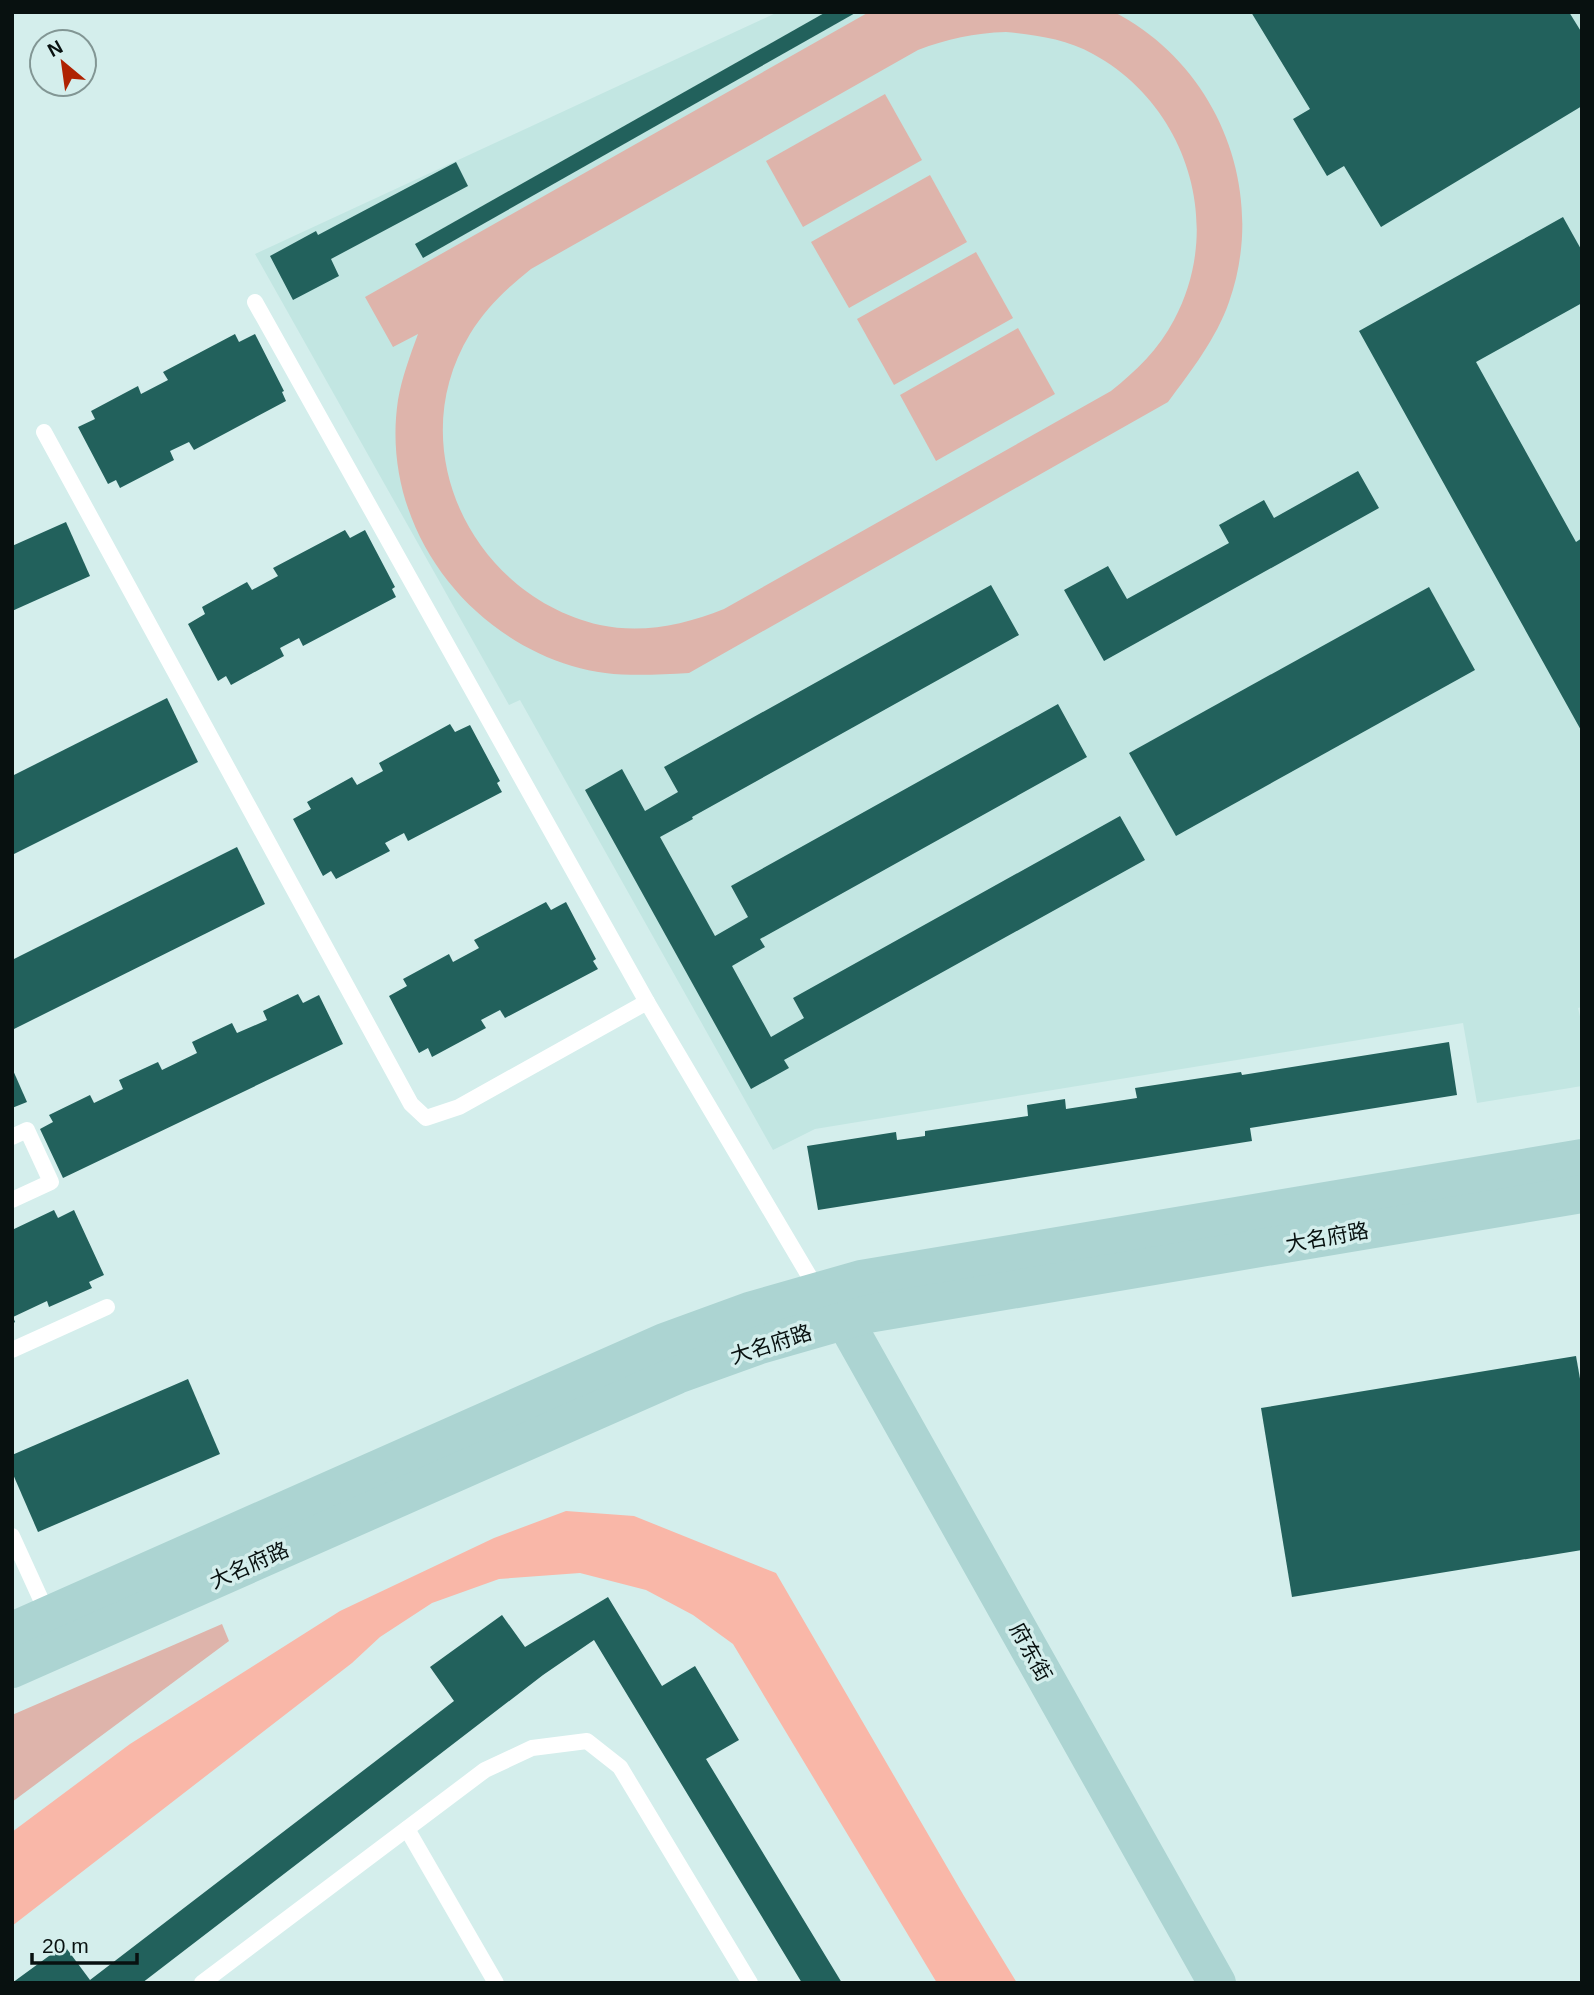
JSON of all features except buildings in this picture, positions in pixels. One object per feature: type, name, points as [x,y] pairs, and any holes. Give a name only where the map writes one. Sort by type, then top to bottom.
[{"type":"street","name":"大名府路","points":[[12,1631],[664,1342],[749,1311],[860,1279],[1582,1158]]},
{"type":"street","name":"大名府路","points":[[12,1670],[677,1375],[760,1345],[868,1314],[1582,1194]]},
{"type":"street","name":"府东街","points":[[845,1321],[1217,1983]]},
{"type":"lane","points":[[255,302],[647,1002],[818,1291]]},
{"type":"lane","points":[[44,432],[411,1104],[426,1118],[459,1107],[647,1002]]},
{"type":"lane","points":[[12,1137],[27,1130],[51,1182],[12,1200]]},
{"type":"lane","points":[[12,1350],[107,1307]]},
{"type":"lane","points":[[12,1536],[48,1615]]},
{"type":"lane","points":[[202,1983],[485,1770],[532,1748],[587,1741],[620,1767],[750,1983]]},
{"type":"lane","points":[[407,1829],[496,1983]]},
{"type":"shaded area","points":[[778,12],[1582,12],[1582,1007],[1578,1008],[1582,1025],[1582,1086],[1477,1103],[1463,1023],[815,1129],[773,1150],[520,700],[509,705],[255,254]]},
{"type":"shaded area","points":[[869,12],[1114,12],[1151,35],[1182,65],[1207,98],[1226,136],[1237,176],[1242,218],[1240,260],[1224,316],[1202,354],[1168,402],[689,673],[615,674],[572,666],[532,650],[495,627],[463,598],[436,565],[416,527],[402,487],[396,444],[398,400],[418,334],[393,347],[365,297]],"holes":[[[1006,32],[1051,38],[1072,45],[1093,54],[1126,76],[1152,104],[1173,136],[1188,171],[1196,208],[1196,246],[1189,283],[1174,320],[1146,359],[1111,391],[709,615],[663,626],[616,628],[555,609],[516,583],[485,551],[461,512],[447,469],[443,424],[450,378],[470,334],[490,307],[531,269],[918,50],[972,35]]]},
{"type":"shaded area","points":[[885,94],[922,160],[803,227],[766,161]]},
{"type":"shaded area","points":[[930,175],[967,242],[849,308],[811,242]]},
{"type":"shaded area","points":[[976,252],[1013,318],[894,385],[857,319]]},
{"type":"shaded area","points":[[1018,328],[1055,394],[936,461],[900,395]]},
{"type":"shaded area","points":[[566,1511],[634,1516],[776,1573],[1017,1983],[937,1983],[733,1644],[693,1615],[646,1590],[580,1573],[499,1579],[432,1603],[380,1637],[352,1663],[12,1926],[12,1832],[130,1744],[340,1611],[494,1538]]},
{"type":"shaded area","points":[[222,1624],[229,1641],[12,1802],[12,1715]]}]
